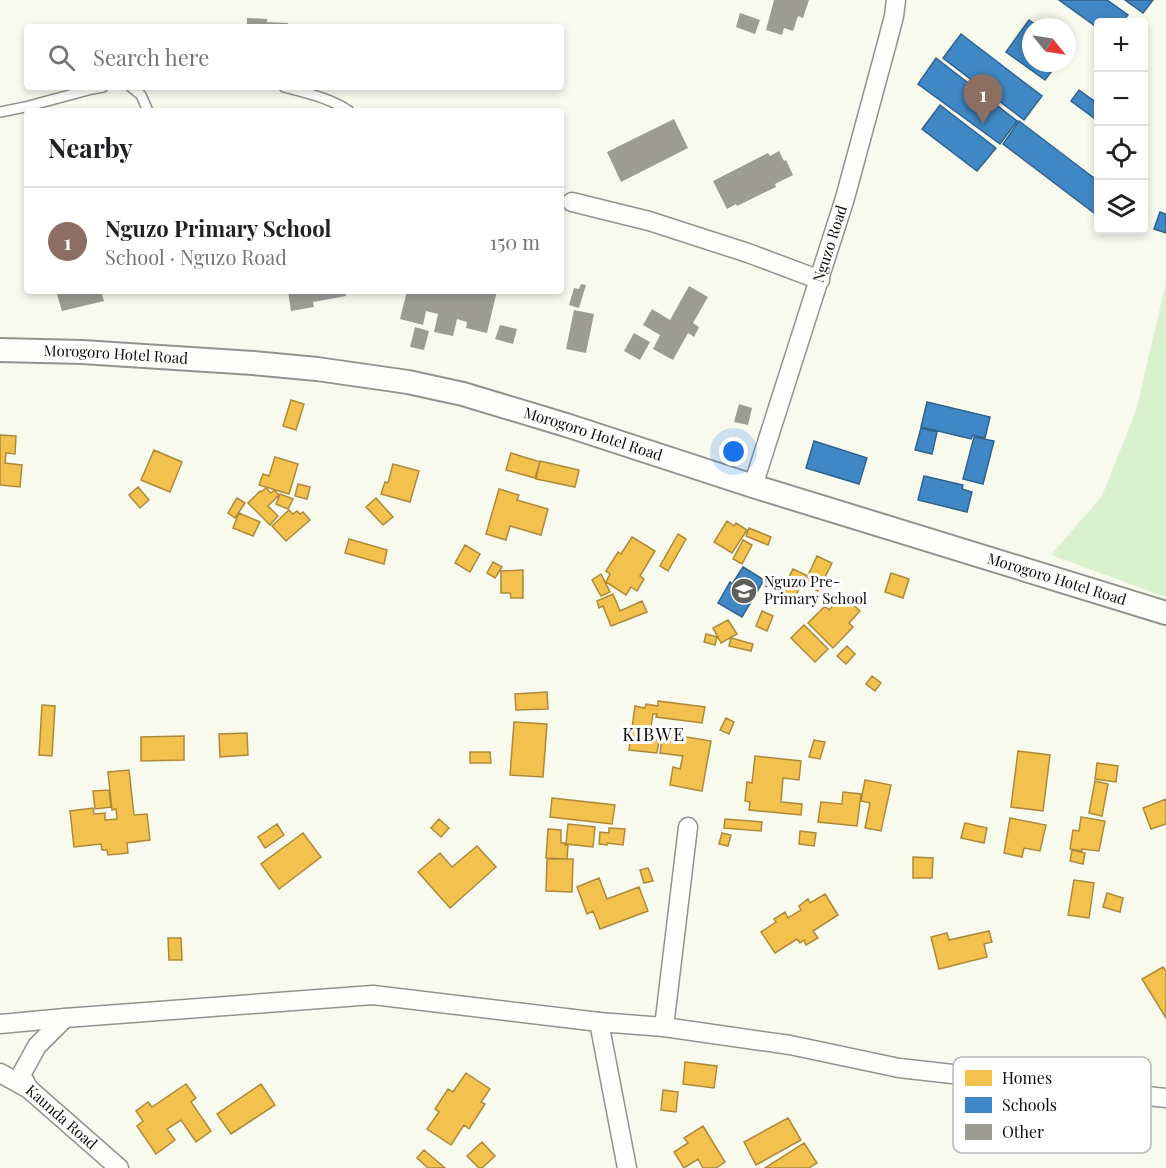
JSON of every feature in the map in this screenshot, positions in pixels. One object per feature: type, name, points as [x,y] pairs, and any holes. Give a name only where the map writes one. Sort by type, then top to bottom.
[{"type":"street","name":"Nguzo Road","points":[[753,486],[845,198],[894,16],[896,0]]},
{"type":"street","points":[[572,202],[660,225],[748,253],[819,280]]},
{"type":"street","name":"Morogoro Hotel Road","points":[[0,350],[82,352],[317,369],[408,382],[463,394],[1166,613]]},
{"type":"street","points":[[664,1027],[688,827]]},
{"type":"street","points":[[0,1024],[373,995],[599,1022],[664,1027],[790,1045],[899,1068],[953,1074]]},
{"type":"street","points":[[29,1089],[21,1075],[26,1064],[37,1046],[65,1018]]},
{"type":"street","points":[[599,1022],[627,1168]]},
{"type":"street","name":"Kaunda Road","points":[[0,1073],[29,1089],[119,1168]]},
{"type":"street","points":[[1151,1096],[1166,1098]]},
{"type":"lane","points":[[0,111],[25,107],[88,90]]},
{"type":"lane","points":[[135,90],[141,95],[147,108]]},
{"type":"lane","points":[[294,90],[343,108]]},
{"type":"green space","points":[[1166,282],[1166,597],[1051,555],[1102,496],[1136,411]]},
{"type":"building: Homes","points":[[291,400],[304,404],[296,430],[283,426]]},
{"type":"building: Homes","points":[[0,435],[16,436],[15,454],[6,453],[5,463],[22,465],[20,487],[0,485]]},
{"type":"building: Homes","points":[[154,450],[182,462],[170,492],[141,480]]},
{"type":"building: Homes","points":[[511,453],[540,462],[535,478],[506,470]]},
{"type":"building: Homes","points":[[275,457],[298,464],[289,494],[259,485],[263,474],[269,476]]},
{"type":"building: Homes","points":[[540,461],[579,470],[575,487],[536,479]]},
{"type":"building: Homes","points":[[393,464],[419,471],[410,502],[381,494],[385,482],[388,483]]},
{"type":"building: Homes","points":[[298,484],[310,487],[307,499],[295,496]]},
{"type":"building: Homes","points":[[138,487],[149,500],[140,508],[129,495]]},
{"type":"building: Homes","points":[[266,488],[271,493],[274,490],[279,495],[268,506],[278,516],[270,525],[248,503]]},
{"type":"building: Homes","points":[[499,489],[519,495],[517,500],[548,509],[541,535],[510,526],[506,540],[486,534]]},
{"type":"building: Homes","points":[[280,494],[293,499],[288,509],[276,504]]},
{"type":"building: Homes","points":[[237,498],[245,503],[235,518],[228,513]]},
{"type":"building: Homes","points":[[376,498],[393,517],[383,525],[366,507]]},
{"type":"building: Homes","points":[[289,510],[293,514],[297,511],[300,514],[303,512],[310,520],[286,541],[272,526]]},
{"type":"building: Homes","points":[[239,513],[260,522],[253,536],[233,528]]},
{"type":"building: Homes","points":[[727,521],[734,526],[736,523],[747,530],[732,553],[714,542]]},
{"type":"building: Homes","points":[[749,528],[771,537],[768,545],[746,536]]},
{"type":"building: Homes","points":[[678,534],[686,539],[668,571],[660,566]]},
{"type":"building: Homes","points":[[632,537],[655,551],[640,576],[644,579],[637,591],[631,587],[626,595],[606,582],[610,574],[606,571],[618,552],[621,554]]},
{"type":"building: Homes","points":[[349,539],[387,550],[384,564],[345,553]]},
{"type":"building: Homes","points":[[743,540],[752,545],[742,564],[733,559]]},
{"type":"building: Homes","points":[[465,545],[480,554],[470,572],[455,563]]},
{"type":"building: Homes","points":[[817,556],[832,563],[818,591],[804,584]]},
{"type":"building: Homes","points":[[493,562],[502,567],[495,578],[487,573]]},
{"type":"building: Homes","points":[[793,569],[806,575],[792,603],[779,597]]},
{"type":"building: Homes","points":[[523,570],[523,598],[511,598],[510,593],[501,593],[501,571]]},
{"type":"building: Homes","points":[[891,573],[909,579],[903,598],[885,592]]},
{"type":"building: Homes","points":[[601,574],[610,592],[601,596],[592,580]]},
{"type":"building: Homes","points":[[613,594],[620,611],[642,601],[647,612],[611,626],[603,606],[599,608],[597,601]]},
{"type":"building: Homes","points":[[843,595],[860,611],[849,623],[853,627],[833,648],[808,623],[825,606],[829,610]]},
{"type":"building: Homes","points":[[762,611],[773,616],[767,631],[756,626]]},
{"type":"building: Homes","points":[[728,620],[737,634],[721,643],[713,628]]},
{"type":"building: Homes","points":[[804,625],[828,649],[815,662],[791,638]]},
{"type":"building: Homes","points":[[706,634],[717,637],[715,645],[704,642]]},
{"type":"building: Homes","points":[[731,638],[753,644],[751,651],[729,646]]},
{"type":"building: Homes","points":[[847,646],[855,654],[846,664],[837,656]]},
{"type":"building: Homes","points":[[872,676],[881,683],[875,691],[866,684]]},
{"type":"building: Homes","points":[[547,692],[548,709],[516,710],[515,694]]},
{"type":"building: Homes","points":[[658,701],[705,707],[702,723],[656,717],[657,714],[653,714],[649,739],[659,740],[657,753],[629,750],[635,706],[645,708],[646,704],[658,706]]},
{"type":"building: Homes","points":[[42,705],[55,706],[52,756],[39,755]]},
{"type":"building: Homes","points":[[726,718],[734,722],[729,734],[720,730]]},
{"type":"building: Homes","points":[[514,722],[547,724],[543,777],[510,775]]},
{"type":"building: Homes","points":[[247,733],[248,755],[220,757],[219,734]]},
{"type":"building: Homes","points":[[663,733],[711,741],[702,791],[670,785],[673,767],[680,769],[683,756],[660,753]]},
{"type":"building: Homes","points":[[184,736],[184,760],[141,761],[141,737]]},
{"type":"building: Homes","points":[[814,740],[825,742],[820,759],[809,757]]},
{"type":"building: Homes","points":[[1018,751],[1050,755],[1043,811],[1011,807]]},
{"type":"building: Homes","points":[[470,752],[490,752],[491,763],[470,763]]},
{"type":"building: Homes","points":[[755,756],[801,761],[799,780],[783,778],[781,802],[802,804],[801,815],[749,810],[750,802],[745,801],[747,782],[752,783]]},
{"type":"building: Homes","points":[[1097,763],[1118,766],[1116,782],[1095,779]]},
{"type":"building: Homes","points":[[129,770],[134,815],[147,814],[150,840],[127,843],[128,853],[108,855],[107,850],[102,850],[101,844],[74,847],[70,811],[93,808],[94,814],[105,813],[105,820],[117,819],[116,809],[112,810],[108,772]]},
{"type":"building: Homes","points":[[865,780],[891,785],[881,831],[865,828],[870,803],[861,801]]},
{"type":"building: Homes","points":[[1095,781],[1108,784],[1102,816],[1089,813]]},
{"type":"building: Homes","points":[[109,790],[111,807],[95,809],[93,791]]},
{"type":"building: Homes","points":[[843,792],[861,794],[857,826],[818,822],[821,802],[842,804]]},
{"type":"building: Homes","points":[[552,798],[615,805],[612,824],[550,817]]},
{"type":"building: Homes","points":[[1166,799],[1166,824],[1151,829],[1143,808]]},
{"type":"building: Homes","points":[[1081,817],[1105,821],[1099,851],[1070,849],[1073,830],[1079,831]]},
{"type":"building: Homes","points":[[1010,818],[1046,825],[1040,851],[1024,848],[1022,857],[1004,853]]},
{"type":"building: Homes","points":[[439,819],[449,828],[441,837],[431,828]]},
{"type":"building: Homes","points":[[725,819],[762,822],[761,831],[724,828]]},
{"type":"building: Homes","points":[[965,823],[987,828],[984,843],[961,838]]},
{"type":"building: Homes","points":[[277,824],[284,835],[265,848],[258,837]]},
{"type":"building: Homes","points":[[568,824],[595,827],[593,847],[566,844]]},
{"type":"building: Homes","points":[[609,828],[625,829],[623,845],[599,844],[600,832],[609,833]]},
{"type":"building: Homes","points":[[548,829],[561,830],[561,843],[568,845],[567,859],[546,858]]},
{"type":"building: Homes","points":[[800,831],[816,833],[814,846],[799,844]]},
{"type":"building: Homes","points":[[303,833],[321,857],[279,889],[261,864]]},
{"type":"building: Homes","points":[[722,833],[731,835],[728,846],[719,844]]},
{"type":"building: Homes","points":[[477,846],[496,867],[450,908],[418,872],[440,853],[452,867]]},
{"type":"building: Homes","points":[[1072,850],[1085,853],[1083,864],[1070,861]]},
{"type":"building: Homes","points":[[913,857],[933,858],[932,878],[913,878]]},
{"type":"building: Homes","points":[[547,859],[573,859],[572,892],[546,891]]},
{"type":"building: Homes","points":[[648,868],[653,881],[644,883],[640,870]]},
{"type":"building: Homes","points":[[599,878],[607,899],[639,887],[648,911],[600,929],[593,911],[587,914],[577,887]]},
{"type":"building: Homes","points":[[1074,880],[1094,883],[1089,918],[1068,915]]},
{"type":"building: Homes","points":[[1107,893],[1123,898],[1120,912],[1103,907]]},
{"type":"building: Homes","points":[[825,894],[838,915],[813,931],[818,938],[806,945],[804,940],[800,943],[797,939],[775,953],[761,932],[776,922],[774,919],[785,912],[788,918],[801,910],[799,906],[808,899],[810,903]]},
{"type":"building: Homes","points":[[989,931],[992,942],[984,944],[987,957],[939,969],[931,937],[947,933],[949,940]]},
{"type":"building: Homes","points":[[168,938],[181,938],[182,960],[169,960]]},
{"type":"building: Homes","points":[[1163,967],[1166,971],[1166,1018],[1142,979]]},
{"type":"building: Homes","points":[[685,1062],[717,1066],[714,1088],[683,1084]]},
{"type":"building: Homes","points":[[466,1073],[490,1089],[481,1102],[485,1104],[469,1129],[464,1125],[451,1145],[427,1129],[439,1112],[435,1109],[448,1089],[453,1092]]},
{"type":"building: Homes","points":[[186,1084],[196,1098],[191,1102],[211,1131],[196,1142],[181,1120],[167,1129],[175,1140],[156,1154],[137,1126],[143,1121],[136,1111],[148,1102],[152,1107]]},
{"type":"building: Homes","points":[[261,1084],[275,1105],[231,1134],[217,1114]]},
{"type":"building: Homes","points":[[663,1090],[678,1092],[676,1112],[661,1110]]},
{"type":"building: Homes","points":[[788,1118],[801,1140],[756,1165],[744,1142]]},
{"type":"building: Homes","points":[[703,1126],[725,1162],[716,1168],[703,1168],[698,1159],[684,1168],[674,1152],[688,1143],[684,1138]]},
{"type":"building: Homes","points":[[482,1142],[495,1156],[479,1168],[467,1156]]},
{"type":"building: Homes","points":[[804,1143],[817,1163],[809,1168],[765,1168]]},
{"type":"building: Homes","points":[[424,1150],[445,1168],[428,1168],[417,1158]]},
{"type":"building: Schools","points":[[1059,0],[1107,0],[1128,15],[1125,18],[1094,18],[1094,25]]},
{"type":"building: Schools","points":[[1125,0],[1153,0],[1143,13]]},
{"type":"building: Schools","points":[[1022,30],[1022,63],[1006,52]]},
{"type":"building: Schools","points":[[961,34],[1042,96],[1024,120],[943,58]]},
{"type":"building: Schools","points":[[936,58],[1017,121],[1000,144],[918,84]]},
{"type":"building: Schools","points":[[1034,72],[1051,72],[1045,80]]},
{"type":"building: Schools","points":[[1079,90],[1094,101],[1094,118],[1071,101]]},
{"type":"building: Schools","points":[[940,105],[996,148],[977,171],[922,129]]},
{"type":"building: Schools","points":[[1019,121],[1094,178],[1094,213],[1003,144]]},
{"type":"building: Schools","points":[[1160,212],[1166,214],[1166,233],[1154,229]]},
{"type":"building: Schools","points":[[927,402],[990,417],[985,438],[973,435],[971,439],[921,427]]},
{"type":"building: Schools","points":[[921,428],[937,432],[932,454],[915,450]]},
{"type":"building: Schools","points":[[974,437],[994,441],[983,484],[963,479]]},
{"type":"building: Schools","points":[[814,441],[867,458],[859,484],[806,468]]},
{"type":"building: Schools","points":[[924,476],[963,485],[962,489],[972,492],[967,512],[918,500]]},
{"type":"building: Schools","points":[[743,567],[764,580],[742,617],[718,603],[730,582],[732,584]]},
{"type":"building: Other","points":[[774,0],[809,0],[803,18],[798,16],[793,31],[784,28],[782,35],[766,30]]},
{"type":"building: Other","points":[[740,13],[760,20],[755,34],[736,27]]},
{"type":"building: Other","points":[[247,18],[288,23],[288,24],[247,24]]},
{"type":"building: Other","points":[[674,119],[688,148],[621,182],[607,152]]},
{"type":"building: Other","points":[[779,151],[793,175],[775,184],[776,187],[727,209],[713,181],[768,153],[770,156]]},
{"type":"building: Other","points":[[581,284],[586,285],[579,308],[569,305],[574,288],[579,289]]},
{"type":"building: Other","points":[[689,286],[708,297],[693,323],[699,327],[694,337],[688,333],[673,360],[653,349],[660,335],[643,325],[652,309],[670,320]]},
{"type":"building: Other","points":[[57,294],[102,294],[104,301],[62,311]]},
{"type":"building: Other","points":[[288,294],[346,294],[346,296],[313,302],[314,307],[291,311]]},
{"type":"building: Other","points":[[406,294],[496,294],[487,333],[466,328],[467,322],[457,319],[453,336],[434,332],[438,314],[426,311],[423,325],[400,319]]},
{"type":"building: Other","points":[[574,310],[594,314],[586,353],[566,349]]},
{"type":"building: Other","points":[[500,325],[517,329],[513,344],[495,339]]},
{"type":"building: Other","points":[[415,327],[429,331],[424,350],[410,347]]},
{"type":"building: Other","points":[[634,333],[650,342],[640,360],[624,351]]},
{"type":"building: Other","points":[[739,404],[752,408],[748,425],[734,422]]},
{"type":"place","name":"Nguzo Primary School","points":[[983,124]]},
{"type":"place","name":"Nguzo Pre- Primary School","points":[[744,591]]},
{"type":"district","name":"KIBWE","points":[[654,735]]}]
